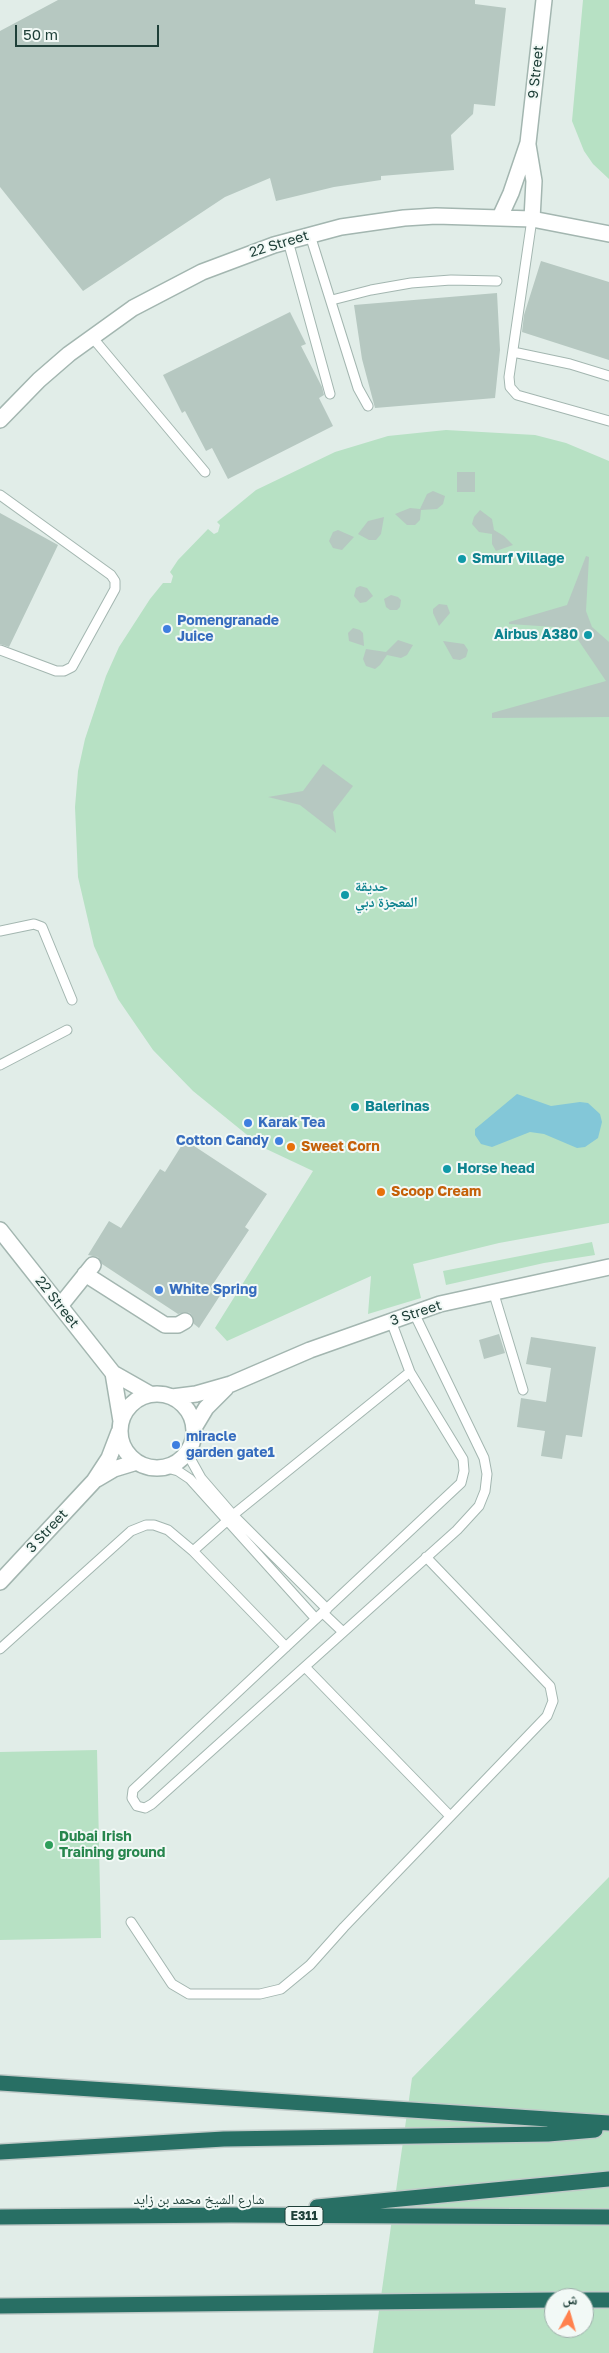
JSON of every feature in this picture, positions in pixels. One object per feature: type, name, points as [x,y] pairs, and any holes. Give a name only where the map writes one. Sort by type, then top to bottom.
[{"type":"highway","points":[[0,2083],[609,2123]]},
{"type":"highway","points":[[0,2152],[207,2140],[548,2134],[609,2129]]},
{"type":"highway","points":[[231,2216],[609,2179]]},
{"type":"highway","name":"شارع الشيخ محمد بن زايد","points":[[0,2217],[609,2217]]},
{"type":"highway","points":[[0,2306],[544,2300]]},
{"type":"highway","points":[[594,2300],[609,2300]]},
{"type":"street","name":"9 Street","points":[[500,217],[517,177],[528,143],[544,0]]},
{"type":"street","name":"9 Street","points":[[528,143],[534,181],[532,219]]},
{"type":"street","name":"22 Street","points":[[0,420],[39,380],[92,337],[133,308],[202,272],[239,257],[288,241],[341,227],[404,218],[500,217],[532,219],[609,234]]},
{"type":"street","name":"22 Street","points":[[0,1230],[113,1373],[150,1394]]},
{"type":"street","name":"3 Street","points":[[172,1397],[196,1394],[231,1384],[310,1350],[414,1312],[493,1291],[609,1267]]},
{"type":"street","points":[[60,1306],[89,1269],[165,1325],[178,1325],[185,1321]]},
{"type":"street","name":"22 Street","points":[[113,1373],[120,1427]]},
{"type":"street","name":"3 Street","points":[[194,1428],[214,1399],[231,1384]]},
{"type":"street","points":[[150,1394],[172,1397],[187,1409],[194,1428],[191,1447],[180,1460],[164,1467],[154,1468],[137,1462],[128,1454],[120,1427],[132,1404],[150,1394]]},
{"type":"street","name":"3 Street","points":[[0,1582],[94,1481],[109,1458],[120,1427]]},
{"type":"street","name":"3 Street","points":[[94,1481],[114,1469],[137,1462]]},
{"type":"lane","points":[[532,219],[509,382],[510,387],[517,395],[609,421]]},
{"type":"lane","points":[[310,235],[332,300],[358,388],[368,406]]},
{"type":"lane","points":[[288,241],[330,394]]},
{"type":"lane","points":[[332,300],[371,290],[411,283],[451,280],[497,281]]},
{"type":"lane","points":[[92,337],[205,472]]},
{"type":"lane","points":[[513,352],[570,364],[609,376]]},
{"type":"lane","points":[[0,495],[111,575],[115,581],[115,589],[72,668],[56,671],[0,650]]},
{"type":"lane","points":[[0,931],[34,924],[42,927],[72,1000]]},
{"type":"lane","points":[[0,1065],[67,1030]]},
{"type":"lane","points":[[493,1291],[523,1390]]},
{"type":"lane","points":[[391,1321],[410,1372],[463,1459],[464,1471],[461,1483],[133,1790],[132,1798],[137,1806],[145,1808],[152,1804],[462,1525],[479,1506],[485,1491],[487,1474],[484,1458],[414,1312]]},
{"type":"lane","points":[[193,1551],[230,1518],[410,1372]]},
{"type":"lane","points":[[191,1447],[192,1460],[197,1473],[230,1518],[322,1614]]},
{"type":"lane","points":[[164,1467],[185,1474],[322,1614],[343,1632]]},
{"type":"lane","points":[[0,1649],[132,1531],[138,1527],[154,1525],[168,1530],[193,1551],[286,1647]]},
{"type":"lane","points":[[131,1922],[172,1984],[180,1990],[199,1996],[272,1992],[290,1983],[310,1964],[547,1716],[551,1709],[552,1694],[544,1680],[426,1557]]},
{"type":"lane","points":[[305,1666],[450,1816]]},
{"type":"green space","points":[[583,0],[609,0],[609,179],[593,164],[584,151],[572,121]]},
{"type":"green space","name":"حديقة المعجزة دبي","points":[[446,430],[535,435],[566,443],[609,461],[609,1223],[499,1243],[413,1264],[421,1298],[368,1314],[371,1276],[227,1341],[215,1328],[313,1171],[262,1147],[193,1091],[153,1050],[118,999],[94,946],[78,877],[75,807],[78,771],[85,739],[106,676],[119,647],[150,599],[163,583],[171,583],[173,576],[170,572],[178,560],[208,529],[214,534],[218,532],[220,525],[217,522],[256,490],[335,452],[388,436]]},
{"type":"green space","points":[[592,1242],[595,1255],[544,1263],[446,1285],[443,1271]]},
{"type":"green space","name":"Dubai Irish Training ground","points":[[97,1750],[101,1938],[0,1940],[0,1752]]},
{"type":"green space","points":[[609,1877],[609,2353],[373,2353],[412,2078]]},
{"type":"water","points":[[517,1094],[551,1106],[580,1102],[588,1103],[600,1114],[602,1122],[598,1138],[585,1147],[577,1148],[544,1134],[530,1132],[492,1147],[481,1144],[475,1135],[475,1129]]},
{"type":"building","points":[[58,0],[475,0],[475,4],[506,8],[495,106],[474,104],[473,114],[451,135],[454,170],[381,176],[381,180],[334,187],[276,201],[270,178],[225,197],[83,291],[0,187],[0,31]]},
{"type":"building","points":[[541,261],[609,282],[609,360],[522,332],[524,315]]},
{"type":"building","points":[[497,293],[500,350],[495,398],[375,408],[362,359],[354,305]]},
{"type":"building","points":[[290,312],[306,344],[301,346],[322,387],[324,395],[319,398],[333,426],[228,479],[212,448],[206,451],[185,411],[182,413],[163,375]]},
{"type":"building","points":[[457,472],[475,472],[475,492],[457,492]]},
{"type":"building","points":[[433,491],[445,496],[443,504],[437,509],[421,510],[420,520],[415,525],[407,525],[395,514],[410,508],[420,509],[427,494]]},
{"type":"building","points":[[480,510],[492,519],[494,530],[513,545],[496,551],[492,544],[492,534],[479,532],[472,524],[474,517]]},
{"type":"building","points":[[0,513],[58,545],[9,647],[0,644]]},
{"type":"building","points":[[384,517],[381,534],[376,540],[369,540],[358,534],[368,521]]},
{"type":"building","points":[[338,530],[354,537],[342,550],[333,548],[329,541],[333,532]]},
{"type":"building","name":"Airbus A380","points":[[586,556],[589,557],[586,611],[592,627],[609,642],[609,717],[492,718],[492,713],[606,681],[570,628],[509,624],[509,622],[567,605]]},
{"type":"building","points":[[360,586],[367,588],[373,596],[366,602],[360,603],[354,596],[356,588]]},
{"type":"building","points":[[391,595],[401,600],[400,607],[397,610],[390,610],[386,607],[384,599]]},
{"type":"building","points":[[439,604],[447,605],[450,613],[439,626],[433,609]]},
{"type":"building","points":[[353,628],[363,633],[364,646],[349,641],[348,633]]},
{"type":"building","points":[[398,640],[413,645],[407,655],[401,658],[387,655],[375,669],[366,666],[363,659],[366,649],[386,652]]},
{"type":"building","points":[[443,641],[464,644],[468,650],[466,657],[460,660],[453,659]]},
{"type":"building","points":[[323,764],[353,786],[333,812],[336,833],[300,805],[268,797],[303,791]]},
{"type":"building","points":[[185,1140],[267,1194],[245,1227],[249,1230],[211,1287],[221,1294],[199,1328],[194,1324],[190,1313],[178,1314],[102,1264],[98,1257],[88,1255],[109,1221],[121,1228],[160,1169],[165,1172]]},
{"type":"building","points":[[499,1334],[505,1353],[484,1359],[479,1340]]},
{"type":"building","points":[[531,1337],[596,1347],[582,1437],[566,1435],[562,1459],[541,1456],[545,1431],[517,1427],[521,1398],[546,1402],[551,1368],[526,1364]]},
{"type":"place","name":"Smurf Village","points":[[462,559]]},
{"type":"place","name":"Pomengranade Juice","points":[[167,629]]},
{"type":"place","name":"Airbus A380","points":[[588,635]]},
{"type":"place","name":"حديقة المعجزة دبي","points":[[345,895]]},
{"type":"place","name":"Balerinas","points":[[355,1107]]},
{"type":"place","name":"Karak Tea","points":[[248,1123]]},
{"type":"place","name":"Cotton Candy","points":[[279,1141]]},
{"type":"place","name":"Sweet Corn","points":[[291,1147]]},
{"type":"place","name":"Horse head","points":[[447,1169]]},
{"type":"place","name":"Scoop Cream","points":[[381,1192]]},
{"type":"place","name":"White Spring","points":[[159,1290]]},
{"type":"place","name":"miracle garden gate1","points":[[176,1445]]},
{"type":"place","name":"Dubai Irish Training ground","points":[[49,1845]]}]
